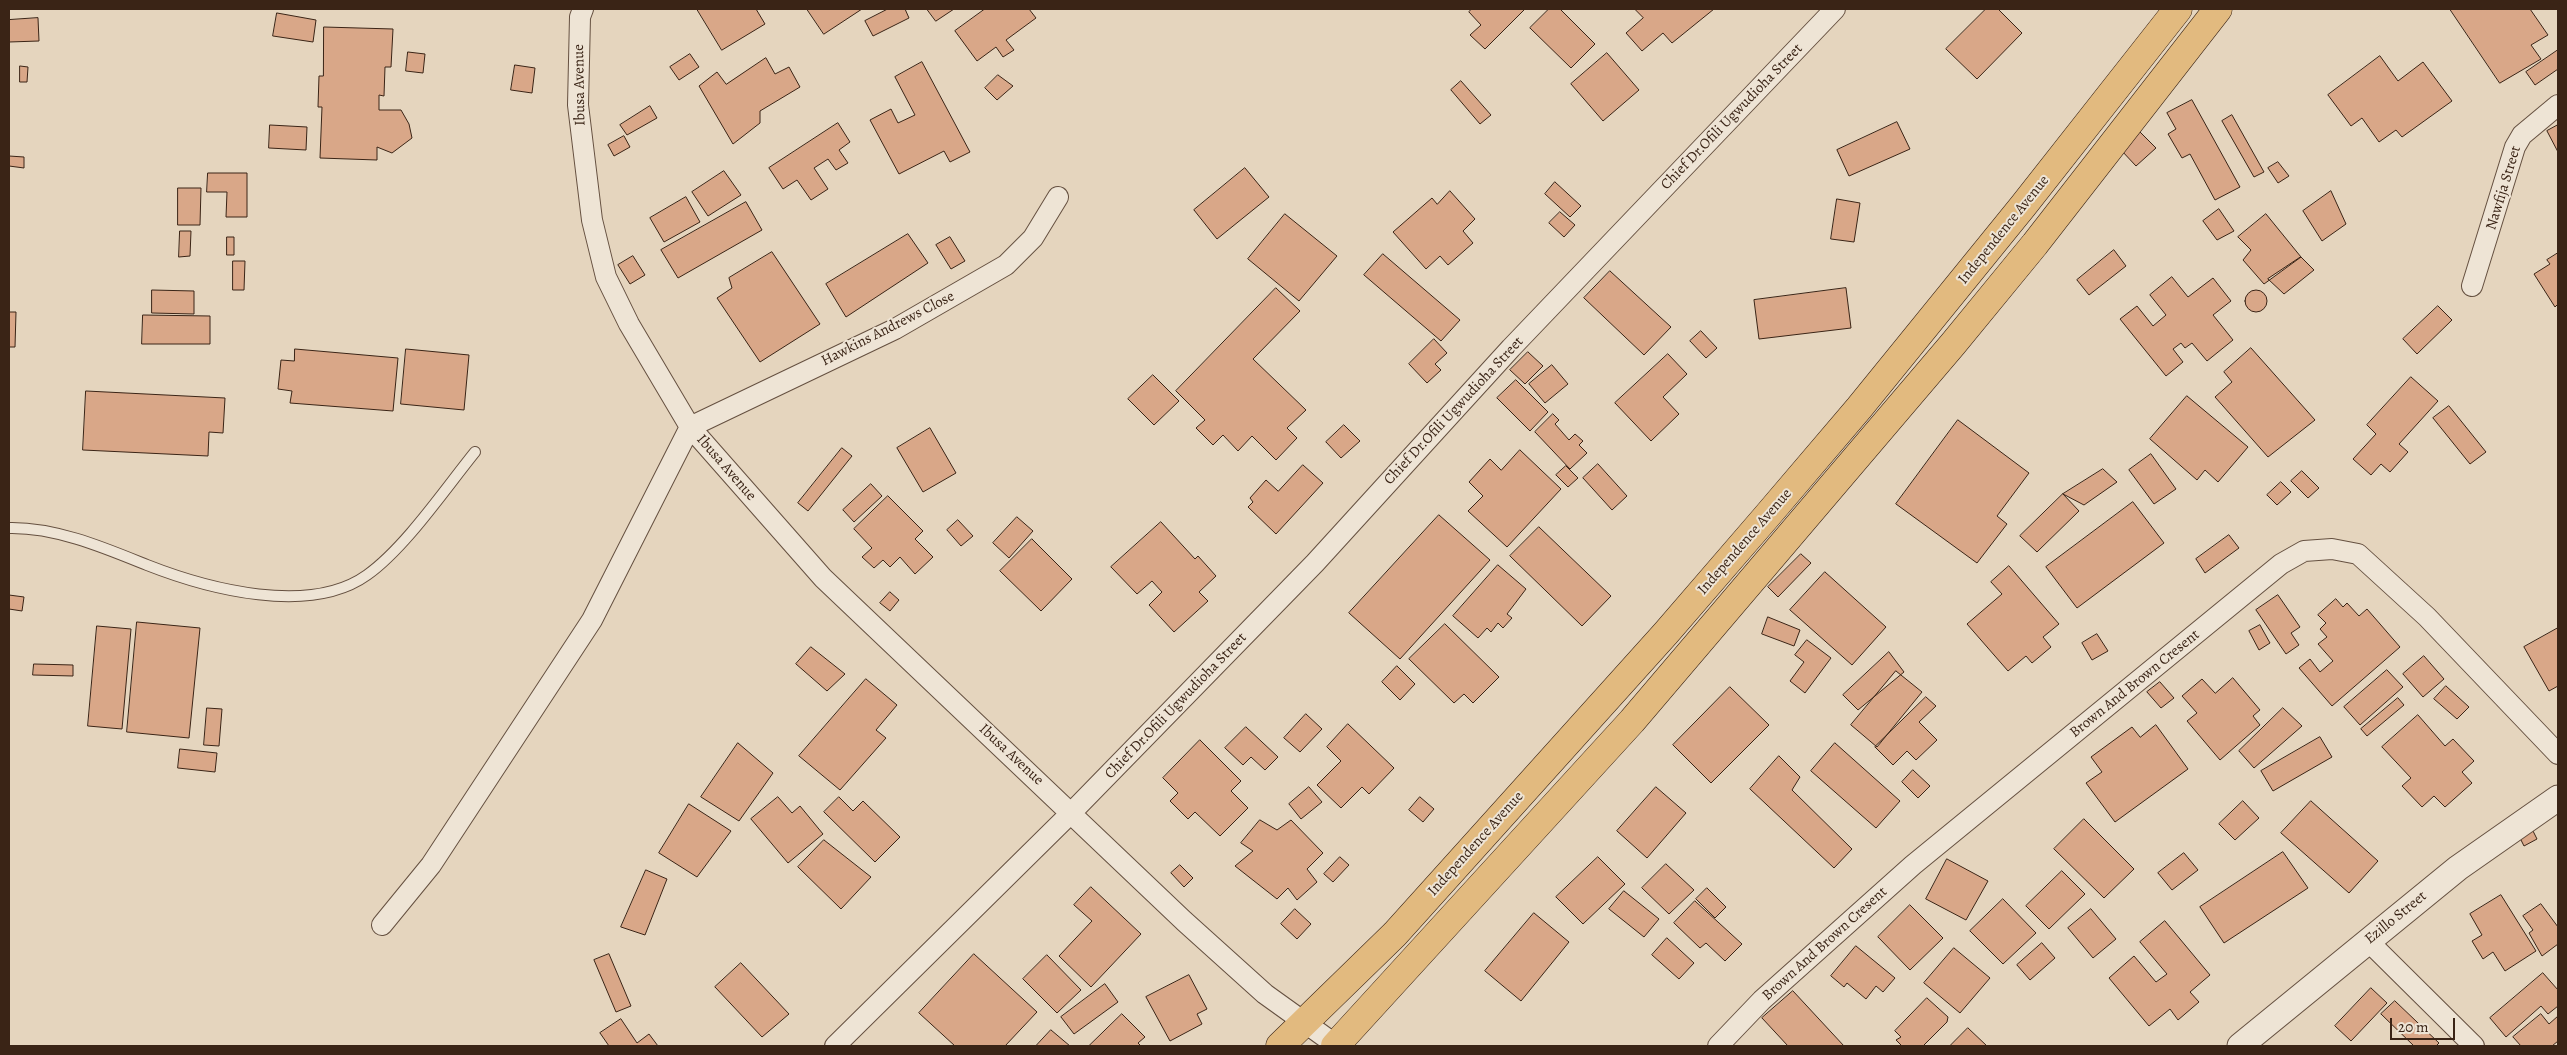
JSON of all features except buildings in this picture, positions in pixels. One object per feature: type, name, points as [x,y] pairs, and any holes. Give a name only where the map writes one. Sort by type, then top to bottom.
[{"type":"main road","name":"Independence Avenue","points":[[1280,1046],[1395,934],[1666,633],[1767,516],[2017,214],[2178,9]]},
{"type":"main road","name":"Independence Avenue","points":[[1336,1046],[1632,721],[1941,359],[2036,244],[2218,9]]},
{"type":"street","name":"Chief Dr.Ofili Ugwudioha Street","points":[[1072,812],[1315,563],[1512,348],[1835,9]]},
{"type":"street","name":"Ibusa Avenue","points":[[579,11],[578,105],[592,220],[606,277],[629,324],[690,427],[823,578],[1184,920],[1265,994],[1336,1046]]},
{"type":"street","name":"Nawfija Street","points":[[2472,286],[2515,147],[2522,135],[2558,105]]},
{"type":"street","name":"Hawkins Andrews Close","points":[[690,427],[895,329],[1006,265],[1033,238],[1058,197]]},
{"type":"street","points":[[382,925],[431,865],[592,620],[690,427]]},
{"type":"street","name":"Brown And Brown Cresent","points":[[1718,1046],[1762,1000],[1913,865],[2281,564],[2304,551],[2332,549],[2358,554],[2427,617],[2558,754]]},
{"type":"street","name":"Ezillo Street","points":[[2240,1046],[2458,868],[2558,798]]},
{"type":"street","points":[[835,1046],[1072,812]]},
{"type":"street","points":[[2368,941],[2474,1046]]},
{"type":"lane","points":[[9,528],[47,532],[114,552],[167,573],[227,589],[287,596],[331,593],[366,576],[393,553],[474,452]]}]
